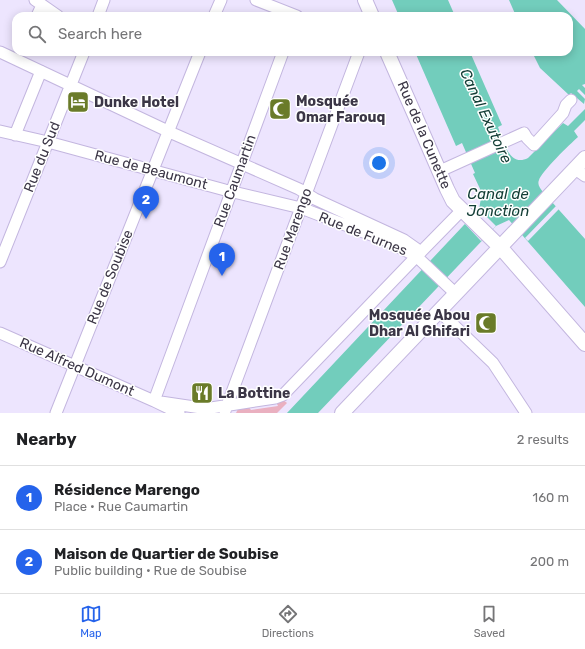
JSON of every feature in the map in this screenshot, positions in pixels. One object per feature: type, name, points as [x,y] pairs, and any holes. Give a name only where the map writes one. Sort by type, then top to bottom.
[{"type":"main road","points":[[365,0],[370,12]]},
{"type":"main road","name":"Rue de la Cunette","points":[[389,56],[450,195],[455,203],[496,243],[585,344]]},
{"type":"main road","points":[[342,413],[439,311],[452,290],[496,243],[513,235],[550,195],[580,172],[585,158]]},
{"type":"street","points":[[100,12],[104,0]]},
{"type":"street","points":[[216,12],[221,0]]},
{"type":"street","points":[[256,0],[287,12]]},
{"type":"street","points":[[38,3],[52,12]]},
{"type":"street","name":"Rue de Furnes","points":[[0,52],[12,54]]},
{"type":"street","name":"Rue de Furnes","points":[[20,56],[41,71],[70,85],[404,240],[420,257]]},
{"type":"street","name":"Rue du Sud","points":[[0,261],[82,56]]},
{"type":"street","name":"Rue de Soubise","points":[[56,413],[198,56]]},
{"type":"street","name":"Rue Caumartin","points":[[154,401],[282,56]]},
{"type":"street","name":"Rue Marengo","points":[[226,409],[358,56]]},
{"type":"street","points":[[15,135],[41,71]]},
{"type":"street","points":[[440,171],[524,133],[534,145],[563,113],[566,105],[571,100]]},
{"type":"street","name":"Rue de Beaumont","points":[[0,131],[48,142],[232,192],[301,208]]},
{"type":"street","name":"Rue de Furnes","points":[[301,208],[387,241],[420,257]]},
{"type":"street","points":[[452,290],[420,257],[464,212]]},
{"type":"street","name":"Rue Alfred Dumont","points":[[154,401],[201,408],[226,409],[278,398],[285,393],[420,257]]},
{"type":"street","points":[[439,311],[493,363],[526,413]]},
{"type":"street","name":"Rue Alfred Dumont","points":[[0,333],[179,413]]},
{"type":"shaded area","points":[[282,399],[287,403],[277,413],[236,413],[238,409],[247,405],[251,410],[278,406],[275,400]]},
{"type":"water","points":[[392,0],[448,0],[453,12],[397,12]]},
{"type":"water","points":[[509,0],[557,0],[569,12],[514,12]]},
{"type":"water","points":[[573,17],[585,29],[585,84],[582,85],[585,88],[585,95],[579,89],[577,91],[585,99],[584,104],[571,93],[569,95],[540,68],[534,56],[573,56]]},
{"type":"water","points":[[417,56],[472,56],[502,125],[498,127],[505,145],[511,156],[516,159],[521,160],[528,158],[563,123],[568,126],[585,109],[585,120],[574,131],[578,137],[556,158],[541,176],[538,183],[543,192],[585,239],[585,307],[509,220],[496,226],[318,413],[287,413],[479,209],[482,193],[473,174],[475,173],[462,143],[456,146]]},
{"type":"pier","points":[[556,206],[559,209],[528,241],[525,238]]},
{"type":"pier","points":[[479,209],[496,226],[481,241],[465,224]]},
{"type":"place","name":"Dunke Hotel","points":[[78,102]]},
{"type":"place","name":"Mosquée Omar Farouq","points":[[280,109]]},
{"type":"place","name":"Maison de Quartier de Soubise","points":[[146,219]]},
{"type":"place","name":"Résidence Marengo","points":[[222,276]]},
{"type":"place","name":"Mosquée Abou Dhar Al Ghifari","points":[[486,323]]},
{"type":"place","name":"La Bottine","points":[[202,393]]},
{"type":"water label","name":"Canal Exutoire","points":[[486,116]]},
{"type":"water label","name":"Canal de Jonction","points":[[498,202]]}]
